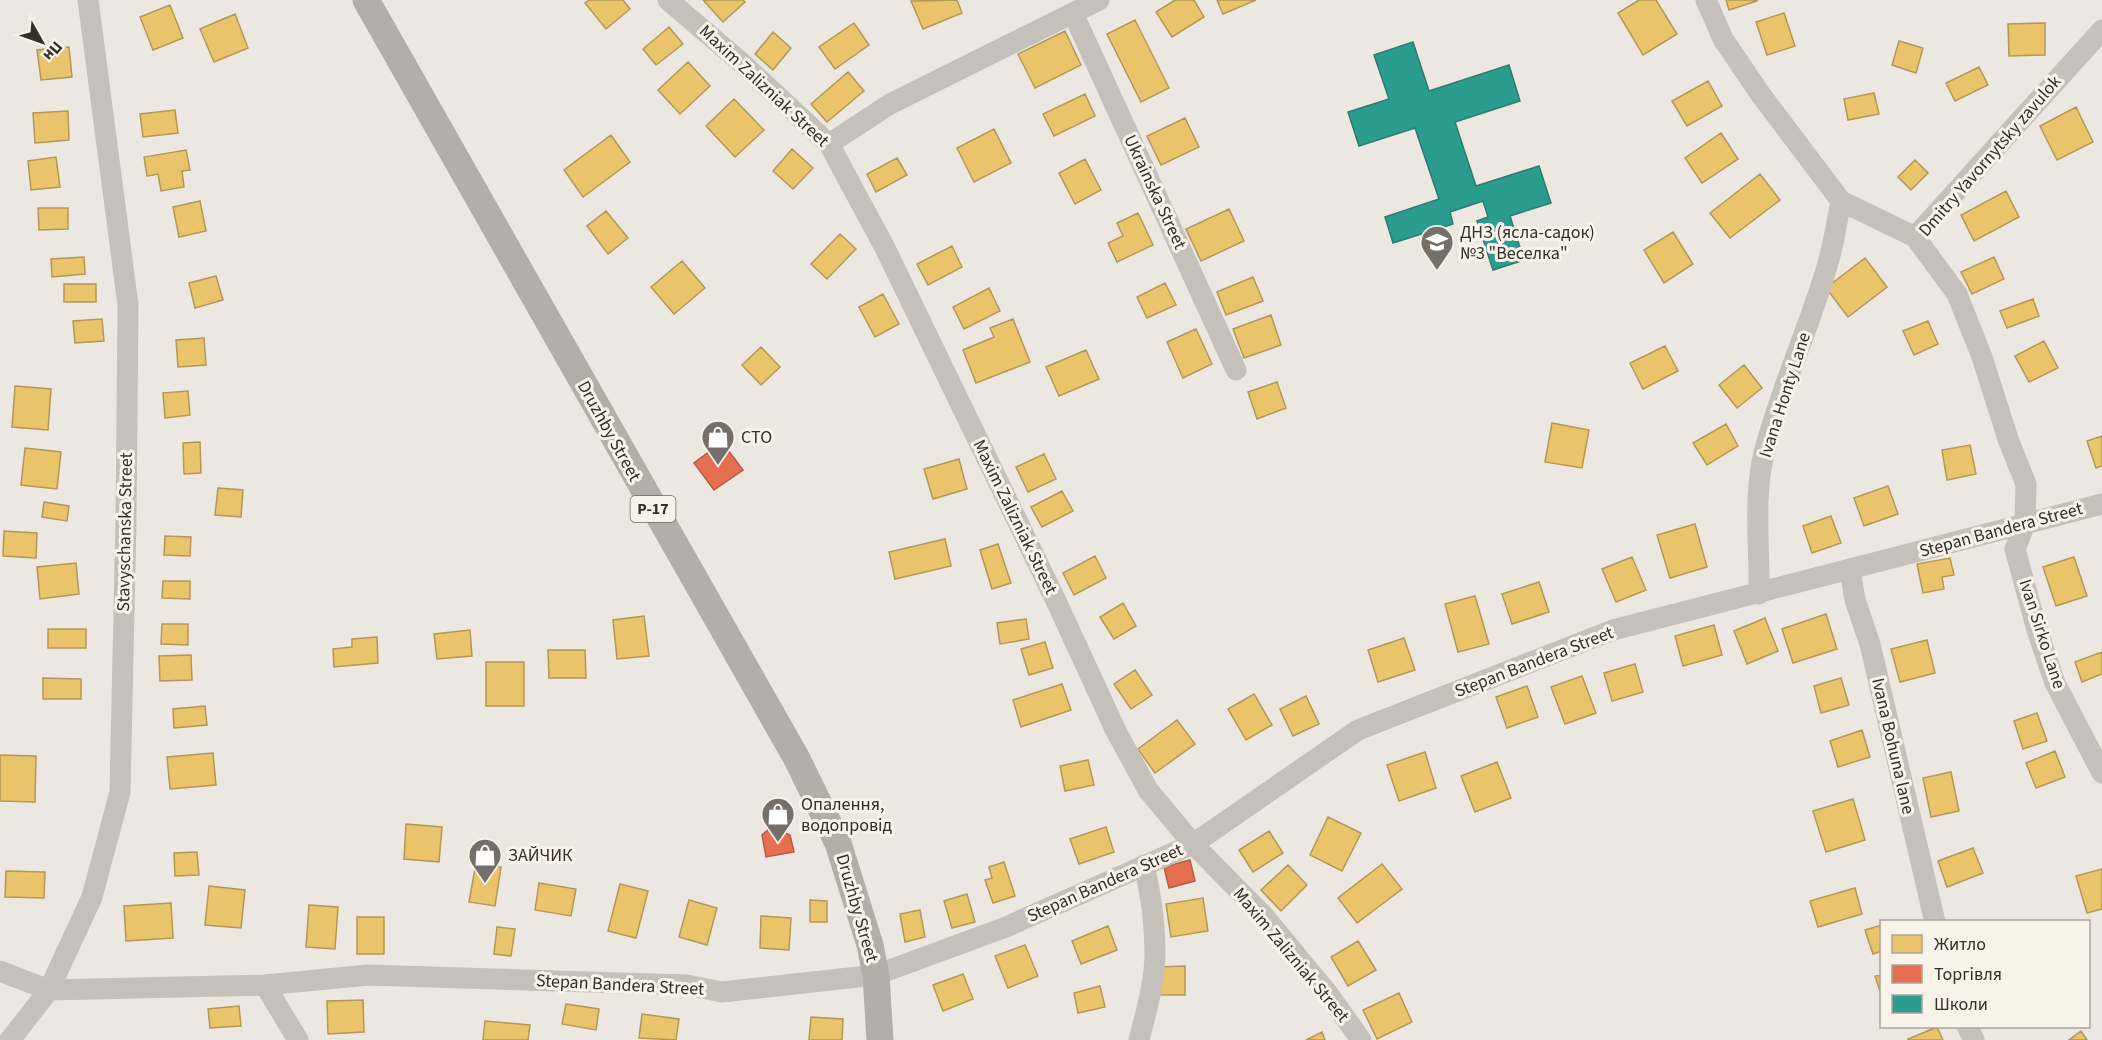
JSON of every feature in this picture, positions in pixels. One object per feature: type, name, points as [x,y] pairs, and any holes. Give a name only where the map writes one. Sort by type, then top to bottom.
[{"type":"main road","name":"Druzhby Street","points":[[366,0],[797,759],[838,843],[870,945],[876,975],[880,1040]]},
{"type":"street","name":"Stavyschanska Street","points":[[10,1040],[49,990],[92,897],[120,792],[128,305],[88,0]]},
{"type":"street","name":"Maxim Zalizniak Street","points":[[668,0],[743,64],[829,144],[885,248],[1057,603],[1116,731],[1148,790],[1193,844],[1263,915],[1329,995],[1361,1040]]},
{"type":"street","points":[[829,144],[890,104],[1099,0]]},
{"type":"street","points":[[1706,0],[1723,39],[1761,95],[1841,201],[1915,237]]},
{"type":"street","name":"Ukrainska Street","points":[[1073,13],[1236,370]]},
{"type":"street","name":"Dmitry Yavornytsky zavulok","points":[[2025,524],[2026,484],[2008,439],[1982,357],[1957,294],[1915,237],[2102,30]]},
{"type":"street","name":"Ivana Honty Lane","points":[[1758,594],[1760,560],[1756,517],[1764,455],[1828,262],[1841,201]]},
{"type":"street","name":"Stepan Bandera Street","points":[[49,990],[265,985],[368,975],[687,986],[722,992],[876,975],[1006,927],[1193,844],[1358,730],[1613,630],[2102,504]]},
{"type":"street","name":"Ivan Sirko Lane","points":[[2025,524],[2015,549],[2037,630],[2055,683],[2102,773]]},
{"type":"street","name":"Ivana Bohuna lane","points":[[1850,570],[1856,600],[1870,644],[1935,920]]},
{"type":"street","points":[[1139,1040],[1148,1005],[1155,955],[1153,903],[1144,865]]},
{"type":"street","points":[[0,971],[49,990]]},
{"type":"street","points":[[265,985],[298,1040]]},
{"type":"building: Житло","points":[[589,0],[623,0],[630,9],[606,29],[585,3]]},
{"type":"building: Житло","points":[[703,0],[743,0],[745,2],[723,22]]},
{"type":"building: Житло","points":[[957,0],[962,13],[923,29],[911,1]]},
{"type":"building: Житло","points":[[1175,0],[1194,0],[1204,17],[1172,37],[1156,12]]},
{"type":"building: Житло","points":[[1217,0],[1256,0],[1223,14]]},
{"type":"building: Житло","points":[[1639,0],[1656,0],[1677,34],[1643,55],[1618,13]]},
{"type":"building: Житло","points":[[1726,0],[1757,0],[1757,1],[1729,10]]},
{"type":"building: Житло","points":[[170,5],[183,38],[153,50],[140,17]]},
{"type":"building: Житло","points":[[1784,13],[1795,46],[1767,55],[1756,22]]},
{"type":"building: Житло","points":[[235,14],[248,48],[214,62],[200,29]]},
{"type":"building: Житло","points":[[1135,20],[1169,88],[1141,102],[1107,34]]},
{"type":"building: Житло","points":[[854,23],[869,45],[835,69],[819,47]]},
{"type":"building: Житло","points":[[2045,23],[2045,55],[2009,56],[2008,24]]},
{"type":"building: Житло","points":[[669,27],[683,44],[656,65],[643,49]]},
{"type":"building: Житло","points":[[1065,31],[1081,65],[1035,88],[1018,54]]},
{"type":"building: Житло","points":[[773,32],[791,48],[773,70],[755,54]]},
{"type":"building: Житло","points":[[1899,41],[1923,48],[1916,73],[1892,65]]},
{"type":"building: Житло","points":[[69,47],[72,77],[41,80],[37,50]]},
{"type":"building: Житло","points":[[688,62],[710,86],[680,114],[658,90]]},
{"type":"building: Житло","points":[[1979,67],[1988,85],[1955,101],[1946,83]]},
{"type":"building: Житло","points":[[848,72],[864,91],[827,122],[811,104]]},
{"type":"building: Житло","points":[[1708,81],[1722,106],[1687,126],[1672,101]]},
{"type":"building: Житло","points":[[1874,93],[1879,114],[1848,120],[1844,99]]},
{"type":"building: Житло","points":[[1085,94],[1095,116],[1054,136],[1043,114]]},
{"type":"building: Житло","points":[[734,99],[764,130],[735,157],[706,126]]},
{"type":"building: Житло","points":[[2076,107],[2093,142],[2057,160],[2040,126]]},
{"type":"building: Житло","points":[[175,110],[178,133],[143,137],[140,114]]},
{"type":"building: Житло","points":[[68,111],[69,140],[35,143],[33,113]]},
{"type":"building: Житло","points":[[1185,118],[1199,147],[1161,165],[1147,136]]},
{"type":"building: Житло","points":[[994,129],[1011,163],[974,182],[957,148]]},
{"type":"building: Житло","points":[[1721,133],[1738,159],[1702,183],[1685,158]]},
{"type":"building: Житло","points":[[611,135],[630,162],[583,197],[564,170]]},
{"type":"building: Житло","points":[[792,149],[813,168],[793,189],[773,171]]},
{"type":"building: Житло","points":[[186,150],[190,170],[182,171],[184,187],[161,191],[158,174],[147,176],[144,157]]},
{"type":"building: Житло","points":[[56,157],[60,187],[31,190],[28,161]]},
{"type":"building: Житло","points":[[897,158],[907,175],[876,192],[867,174]]},
{"type":"building: Житло","points":[[1085,159],[1101,190],[1075,204],[1059,173]]},
{"type":"building: Житло","points":[[1915,160],[1928,173],[1911,190],[1898,177]]},
{"type":"building: Житло","points":[[1760,174],[1780,200],[1730,238],[1710,213]]},
{"type":"building: Житло","points":[[2006,191],[2019,217],[1974,241],[1961,215]]},
{"type":"building: Житло","points":[[200,201],[206,231],[179,237],[173,207]]},
{"type":"building: Житло","points":[[38,208],[68,208],[68,229],[39,230]]},
{"type":"building: Житло","points":[[1229,209],[1244,241],[1201,261],[1186,229]]},
{"type":"building: Житло","points":[[606,211],[628,238],[608,254],[587,226]]},
{"type":"building: Житло","points":[[1138,213],[1153,245],[1117,262],[1108,243],[1123,236],[1117,223]]},
{"type":"building: Житло","points":[[1673,232],[1693,264],[1664,283],[1644,250]]},
{"type":"building: Житло","points":[[840,234],[856,249],[827,279],[811,264]]},
{"type":"building: Житло","points":[[952,246],[962,267],[928,285],[917,264]]},
{"type":"building: Житло","points":[[84,257],[85,274],[52,277],[51,259]]},
{"type":"building: Житло","points":[[1994,257],[2004,279],[1972,294],[1961,272]]},
{"type":"building: Житло","points":[[1865,258],[1887,287],[1848,317],[1826,288]]},
{"type":"building: Житло","points":[[682,261],[705,288],[674,314],[651,287]]},
{"type":"building: Житло","points":[[216,276],[223,300],[195,308],[189,283]]},
{"type":"building: Житло","points":[[1253,277],[1263,301],[1226,315],[1217,292]]},
{"type":"building: Житло","points":[[1165,283],[1176,305],[1147,318],[1137,297]]},
{"type":"building: Житло","points":[[64,284],[96,284],[96,302],[64,302]]},
{"type":"building: Житло","points":[[989,288],[1000,311],[964,329],[953,307]]},
{"type":"building: Житло","points":[[883,294],[899,324],[875,337],[859,307]]},
{"type":"building: Житло","points":[[2033,299],[2039,316],[2007,328],[2000,311]]},
{"type":"building: Житло","points":[[1271,315],[1281,345],[1244,358],[1233,329]]},
{"type":"building: Житло","points":[[102,319],[104,341],[75,343],[73,321]]},
{"type":"building: Житло","points":[[1013,319],[1030,362],[976,383],[963,350],[994,337],[990,328]]},
{"type":"building: Житло","points":[[1928,321],[1938,344],[1914,355],[1903,331]]},
{"type":"building: Житло","points":[[1196,329],[1212,364],[1183,378],[1167,342]]},
{"type":"building: Житло","points":[[204,338],[206,365],[178,367],[176,340]]},
{"type":"building: Житло","points":[[2044,341],[2058,368],[2029,382],[2015,356]]},
{"type":"building: Житло","points":[[1665,346],[1678,371],[1643,389],[1630,363]]},
{"type":"building: Житло","points":[[761,347],[780,367],[761,385],[742,365]]},
{"type":"building: Житло","points":[[1086,350],[1099,379],[1059,396],[1046,367]]},
{"type":"building: Житло","points":[[1744,365],[1762,388],[1737,408],[1719,385]]},
{"type":"building: Житло","points":[[1277,382],[1286,408],[1257,419],[1248,392]]},
{"type":"building: Житло","points":[[15,386],[51,389],[48,430],[12,427]]},
{"type":"building: Житло","points":[[188,391],[190,415],[165,418],[163,393]]},
{"type":"building: Житло","points":[[1552,423],[1589,430],[1582,468],[1545,462]]},
{"type":"building: Житло","points":[[1726,424],[1738,446],[1707,465],[1693,443]]},
{"type":"building: Житло","points":[[2102,436],[2102,466],[2096,468],[2087,441]]},
{"type":"building: Житло","points":[[200,442],[201,473],[184,474],[183,443]]},
{"type":"building: Житло","points":[[1970,445],[1976,474],[1947,480],[1942,450]]},
{"type":"building: Житло","points":[[25,448],[61,452],[57,489],[21,485]]},
{"type":"building: Житло","points":[[1044,454],[1056,479],[1028,492],[1016,467]]},
{"type":"building: Житло","points":[[959,459],[967,489],[933,499],[924,469]]},
{"type":"building: Житло","points":[[1888,486],[1898,514],[1864,526],[1854,498]]},
{"type":"building: Житло","points":[[218,488],[243,490],[241,517],[215,515]]},
{"type":"building: Житло","points":[[1062,491],[1073,511],[1042,527],[1031,507]]},
{"type":"building: Житло","points":[[44,502],[69,506],[67,521],[42,517]]},
{"type":"building: Житло","points":[[1831,516],[1841,543],[1812,553],[1803,526]]},
{"type":"building: Житло","points":[[1695,524],[1707,567],[1670,578],[1657,535]]},
{"type":"building: Житло","points":[[4,531],[37,533],[36,558],[3,556]]},
{"type":"building: Житло","points":[[165,536],[191,537],[190,556],[164,555]]},
{"type":"building: Житло","points":[[945,539],[951,566],[895,579],[889,552]]},
{"type":"building: Житло","points":[[998,544],[1011,583],[992,589],[980,550]]},
{"type":"building: Житло","points":[[1095,556],[1106,578],[1074,595],[1063,573]]},
{"type":"building: Житло","points":[[1632,557],[1646,590],[1616,602],[1602,569]]},
{"type":"building: Житло","points":[[2074,557],[2087,596],[2056,606],[2043,567]]},
{"type":"building: Житло","points":[[1950,558],[1954,575],[1942,577],[1944,589],[1923,593],[1917,564]]},
{"type":"building: Житло","points":[[76,563],[79,594],[40,599],[37,567]]},
{"type":"building: Житло","points":[[163,581],[190,581],[190,599],[162,598]]},
{"type":"building: Житло","points":[[1539,582],[1549,612],[1512,624],[1502,594]]},
{"type":"building: Житло","points":[[1475,596],[1489,644],[1458,652],[1445,604]]},
{"type":"building: Житло","points":[[1123,603],[1136,626],[1114,639],[1100,617]]},
{"type":"building: Житло","points":[[1826,614],[1837,649],[1793,663],[1782,629]]},
{"type":"building: Житло","points":[[644,616],[649,656],[617,659],[613,620]]},
{"type":"building: Житло","points":[[1765,618],[1778,651],[1747,664],[1734,631]]},
{"type":"building: Житло","points":[[1026,619],[1029,639],[1000,644],[997,623]]},
{"type":"building: Житло","points":[[162,624],[188,624],[188,645],[161,644]]},
{"type":"building: Житло","points":[[1714,625],[1722,655],[1683,666],[1675,636]]},
{"type":"building: Житло","points":[[48,629],[86,629],[86,648],[48,648]]},
{"type":"building: Житло","points":[[470,630],[472,656],[437,659],[434,634]]},
{"type":"building: Житло","points":[[377,637],[378,663],[334,667],[333,649],[352,647],[352,639]]},
{"type":"building: Житло","points":[[1404,638],[1415,670],[1378,682],[1368,650]]},
{"type":"building: Житло","points":[[1927,640],[1935,673],[1900,682],[1891,649]]},
{"type":"building: Житло","points":[[1045,642],[1053,668],[1029,675],[1021,649]]},
{"type":"building: Житло","points":[[548,650],[585,650],[586,678],[549,678]]},
{"type":"building: Житло","points":[[2102,652],[2102,674],[2082,682],[2075,662]]},
{"type":"building: Житло","points":[[191,655],[192,680],[160,681],[159,656]]},
{"type":"building: Житло","points":[[486,662],[524,662],[524,706],[486,706]]},
{"type":"building: Житло","points":[[1635,664],[1643,692],[1612,701],[1604,673]]},
{"type":"building: Житло","points":[[1135,670],[1152,695],[1131,709],[1114,684]]},
{"type":"building: Житло","points":[[1582,676],[1596,713],[1565,724],[1551,687]]},
{"type":"building: Житло","points":[[43,678],[81,679],[81,699],[43,699]]},
{"type":"building: Житло","points":[[1841,678],[1849,705],[1821,713],[1814,686]]},
{"type":"building: Житло","points":[[1062,684],[1071,710],[1021,727],[1013,700]]},
{"type":"building: Житло","points":[[1527,686],[1538,717],[1507,728],[1496,697]]},
{"type":"building: Житло","points":[[1254,694],[1272,725],[1246,740],[1228,709]]},
{"type":"building: Житло","points":[[1306,696],[1319,724],[1293,736],[1280,709]]},
{"type":"building: Житло","points":[[205,706],[207,725],[174,728],[173,709]]},
{"type":"building: Житло","points":[[2037,713],[2047,741],[2023,749],[2014,721]]},
{"type":"building: Житло","points":[[1177,720],[1195,744],[1155,773],[1138,749]]},
{"type":"building: Житло","points":[[1862,730],[1870,757],[1838,767],[1830,741]]},
{"type":"building: Житло","points":[[2055,751],[2065,777],[2036,788],[2026,763]]},
{"type":"building: Житло","points":[[1425,752],[1436,788],[1399,801],[1387,765]]},
{"type":"building: Житло","points":[[213,753],[216,785],[170,789],[167,757]]},
{"type":"building: Житло","points":[[0,755],[36,756],[35,802],[0,801]]},
{"type":"building: Житло","points":[[1088,760],[1094,785],[1065,791],[1060,766]]},
{"type":"building: Житло","points":[[1497,762],[1511,798],[1475,812],[1461,776]]},
{"type":"building: Житло","points":[[1951,772],[1959,811],[1931,817],[1923,778]]},
{"type":"building: Житло","points":[[1853,799],[1865,840],[1826,852],[1813,811]]},
{"type":"building: Житло","points":[[1328,817],[1361,833],[1342,871],[1310,855]]},
{"type":"building: Житло","points":[[406,824],[442,827],[439,862],[404,859]]},
{"type":"building: Житло","points":[[1106,827],[1114,852],[1079,864],[1070,839]]},
{"type":"building: Житло","points":[[1269,831],[1283,853],[1253,872],[1239,850]]},
{"type":"building: Житло","points":[[1973,848],[1983,873],[1947,887],[1938,861]]},
{"type":"building: Житло","points":[[197,852],[199,875],[175,876],[174,853]]},
{"type":"building: Житло","points":[[1004,862],[1015,896],[993,903],[985,880],[992,878],[989,867]]},
{"type":"building: Житло","points":[[476,863],[501,867],[495,906],[469,902]]},
{"type":"building: Житло","points":[[1382,864],[1402,889],[1357,923],[1338,898]]},
{"type":"building: Житло","points":[[1288,865],[1307,885],[1281,911],[1261,890]]},
{"type":"building: Житло","points":[[2102,869],[2102,909],[2087,913],[2076,876]]},
{"type":"building: Житло","points":[[6,871],[45,872],[44,898],[5,897]]},
{"type":"building: Житло","points":[[539,883],[576,889],[571,916],[535,910]]},
{"type":"building: Житло","points":[[620,884],[648,891],[636,938],[608,931]]},
{"type":"building: Житло","points":[[209,886],[245,890],[241,928],[205,925]]},
{"type":"building: Житло","points":[[1855,888],[1862,914],[1818,927],[1810,901]]},
{"type":"building: Житло","points":[[967,894],[975,922],[952,928],[944,901]]},
{"type":"building: Житло","points":[[1203,898],[1208,931],[1171,937],[1166,904]]},
{"type":"building: Житло","points":[[689,900],[717,908],[707,945],[679,937]]},
{"type":"building: Житло","points":[[810,900],[827,901],[827,922],[810,922]]},
{"type":"building: Житло","points":[[171,903],[173,938],[126,941],[124,906]]},
{"type":"building: Житло","points":[[309,905],[338,907],[335,949],[306,947]]},
{"type":"building: Житло","points":[[920,910],[925,937],[905,942],[900,914]]},
{"type":"building: Житло","points":[[761,916],[791,918],[789,950],[760,948]]},
{"type":"building: Житло","points":[[357,917],[384,917],[384,954],[357,954]]},
{"type":"building: Житло","points":[[1108,926],[1117,950],[1081,964],[1072,941]]},
{"type":"building: Житло","points":[[1880,926],[1880,952],[1873,954],[1865,930]]},
{"type":"building: Житло","points":[[497,927],[515,929],[511,956],[494,954]]},
{"type":"building: Житло","points":[[1358,941],[1376,970],[1348,986],[1331,957]]},
{"type":"building: Житло","points":[[1025,945],[1038,976],[1008,988],[995,956]]},
{"type":"building: Житло","points":[[1185,966],[1185,995],[1157,995],[1157,967]]},
{"type":"building: Житло","points":[[963,974],[973,999],[943,1011],[933,985]]},
{"type":"building: Житло","points":[[1880,975],[1880,991],[1875,976]]},
{"type":"building: Житло","points":[[1100,986],[1105,1007],[1078,1013],[1074,993]]},
{"type":"building: Житло","points":[[1399,993],[1412,1022],[1377,1039],[1363,1010]]},
{"type":"building: Житло","points":[[363,1000],[364,1032],[328,1034],[327,1001]]},
{"type":"building: Житло","points":[[566,1004],[599,1009],[596,1030],[562,1024]]},
{"type":"building: Житло","points":[[239,1006],[241,1026],[210,1028],[208,1009]]},
{"type":"building: Житло","points":[[642,1014],[679,1019],[676,1040],[639,1038]]},
{"type":"building: Житло","points":[[811,1017],[843,1019],[842,1040],[809,1040]]},
{"type":"building: Житло","points":[[485,1021],[530,1025],[528,1040],[483,1040]]},
{"type":"building: Житло","points":[[1937,1028],[1943,1040],[1908,1040]]},
{"type":"building: Житло","points":[[2081,1031],[2087,1040],[2069,1040]]},
{"type":"building: Житло","points":[[1322,1032],[1325,1040],[1306,1040]]},
{"type":"building: Торгівля","name":"СТО","points":[[722,442],[743,470],[714,490],[694,463]]},
{"type":"building: Торгівля","name":"Опалення, водопровід","points":[[771,827],[790,835],[794,852],[766,857],[762,835]]},
{"type":"building: Торгівля","points":[[1190,860],[1195,881],[1169,888],[1164,867]]},
{"type":"building: Школи","points":[[1413,42],[1429,91],[1509,65],[1520,101],[1455,122],[1476,186],[1539,166],[1551,203],[1510,216],[1524,260],[1493,270],[1477,221],[1488,217],[1483,201],[1450,212],[1453,224],[1393,243],[1385,217],[1439,199],[1415,128],[1359,146],[1348,112],[1389,99],[1374,55]]},
{"type":"place","name":"ДНЗ (ясла-садок) №3 \"Веселка\"","points":[[1437,271]]},
{"type":"place","name":"СТО","points":[[718,466]]},
{"type":"place","name":"Опалення, водопровід","points":[[778,843]]},
{"type":"place","name":"ЗАЙЧИК","points":[[485,884]]}]
